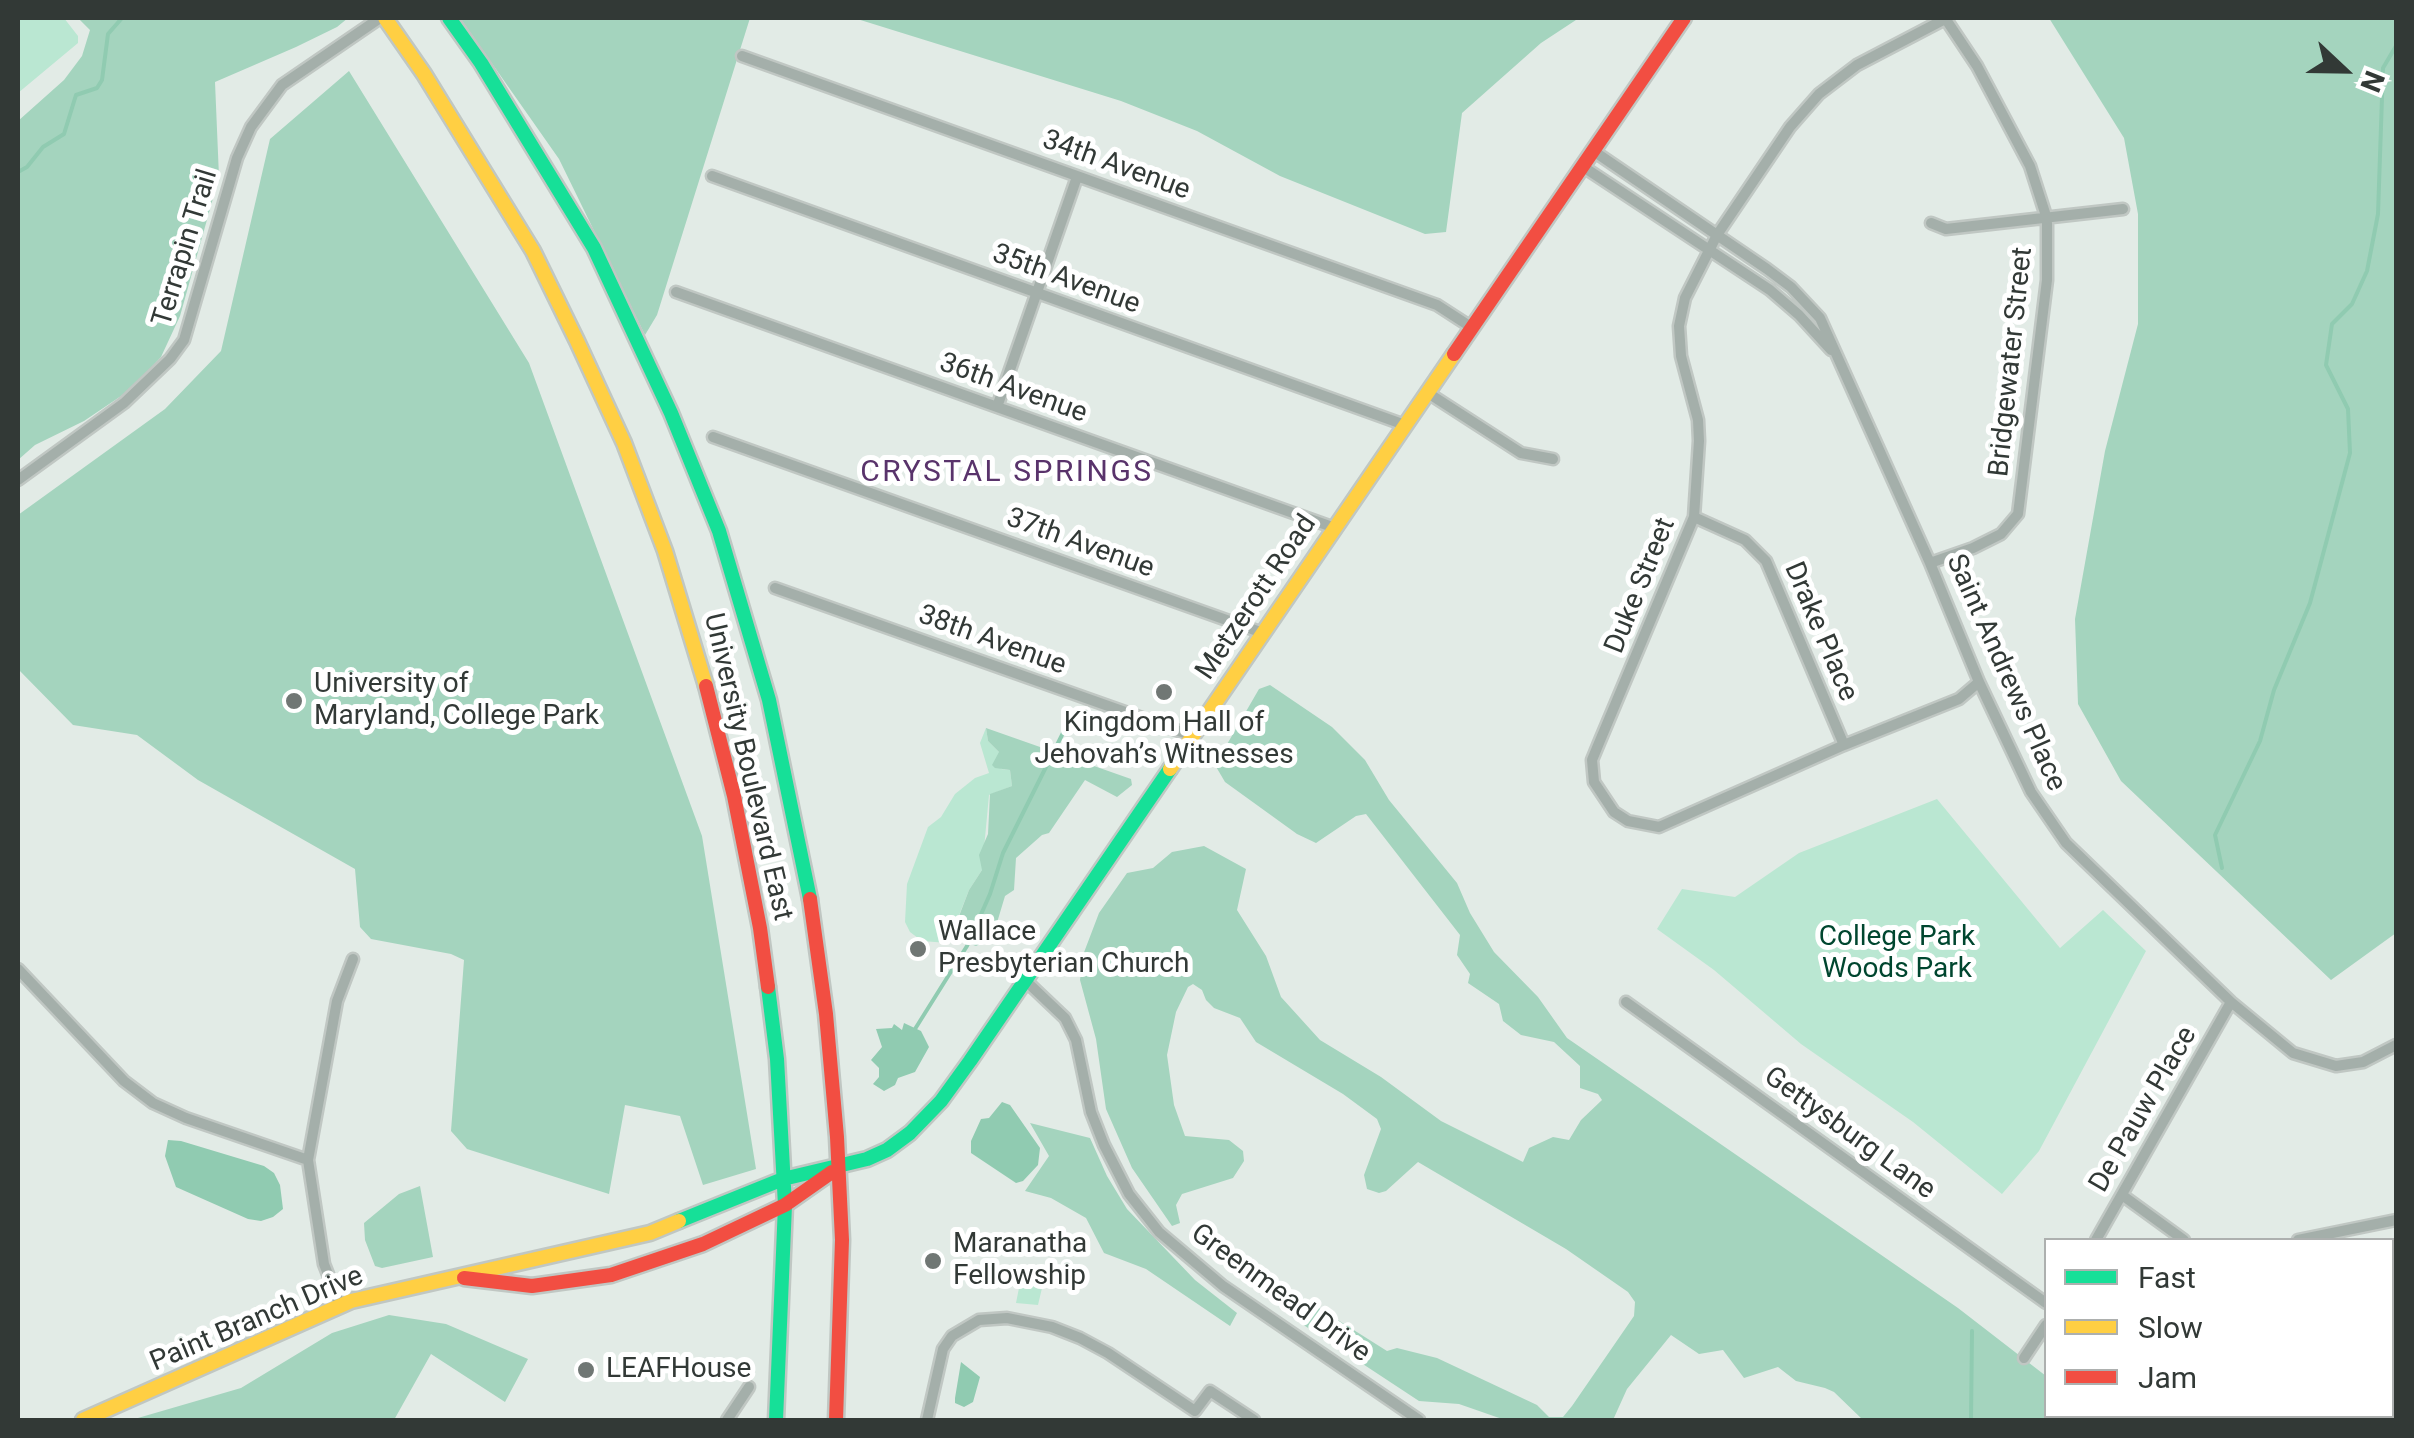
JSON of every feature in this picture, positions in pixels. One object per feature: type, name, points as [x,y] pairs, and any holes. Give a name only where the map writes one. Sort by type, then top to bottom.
[{"type":"main road","name":"University Boulevard East","points":[[382,18],[424,74],[533,251],[624,442],[665,551],[718,729],[760,928],[778,1059],[785,1205],[776,1420]]},
{"type":"main road","name":"University Boulevard East","points":[[449,18],[594,248],[672,414],[719,531],[770,700],[809,889],[826,1014],[842,1240],[836,1420]]},
{"type":"main road","name":"Metzerott Road","points":[[838,1168],[886,1150],[924,1121],[970,1062],[1684,18]]},
{"type":"main road","name":"Paint Branch Drive","points":[[82,1420],[340,1306],[454,1276],[650,1233],[784,1179],[838,1168]]},
{"type":"main road","name":"Paint Branch Drive","points":[[454,1276],[532,1286],[612,1275],[703,1244],[785,1205],[838,1168]]},
{"type":"street","name":"Terrapin Trail","points":[[18,480],[124,403],[170,360],[184,340],[250,126],[282,85],[382,18]]},
{"type":"street","name":"Bridgewater Street","points":[[1930,563],[2000,534],[2018,514],[2046,309],[2047,219],[2040,191],[2016,135],[1945,18]]},
{"type":"street","name":"Duke Street","points":[[1945,18],[1856,65],[1819,94],[1790,127],[1717,234],[1685,298],[1679,326],[1681,356],[1698,420],[1699,480],[1694,517],[1592,760],[1598,792],[1614,812],[1628,821],[1659,827],[1959,699],[1979,682]]},
{"type":"street","name":"34th Avenue","points":[[742,56],[1437,305],[1471,327]]},
{"type":"street","name":"Saint Andrews Place","points":[[1592,150],[1779,278],[1809,303],[1820,318],[1979,682],[2049,822],[2087,864],[2231,1002],[2282,1045],[2319,1063],[2336,1066],[2363,1062],[2396,1045]]},
{"type":"street","name":"Saint Andrews Place","points":[[1582,166],[1770,290],[1835,355]]},
{"type":"street","name":"35th Avenue","points":[[712,176],[1404,426]]},
{"type":"street","points":[[997,407],[1078,176]]},
{"type":"street","points":[[1931,223],[1946,229],[2123,209]]},
{"type":"street","name":"36th Avenue","points":[[676,292],[1335,528]]},
{"type":"street","points":[[1428,393],[1520,453],[1554,459]]},
{"type":"street","name":"37th Avenue","points":[[713,438],[1263,633]]},
{"type":"street","name":"Drake Place","points":[[1694,517],[1736,534],[1766,561],[1844,745]]},
{"type":"street","name":"38th Avenue","points":[[775,588],[1193,736]]},
{"type":"street","points":[[340,1306],[324,1264],[308,1160],[336,1001],[353,958]]},
{"type":"street","points":[[18,969],[124,1081],[153,1103],[308,1160]]},
{"type":"street","name":"Greenmead Drive","points":[[1024,980],[1065,1018],[1076,1040],[1091,1112],[1104,1144],[1129,1194],[1159,1232],[1223,1286],[1419,1420]]},
{"type":"street","name":"Gettysburg Lane","points":[[1626,1002],[2044,1302]]},
{"type":"street","name":"De Pauw Place","points":[[2097,1238],[2231,1002]]},
{"type":"street","points":[[2122,1195],[2181,1238]]},
{"type":"street","points":[[2308,1238],[2396,1220]]},
{"type":"street","points":[[927,1420],[943,1349],[952,1336],[979,1320],[1007,1318],[1052,1327],[1080,1338],[1195,1411],[1210,1391],[1254,1420]]},
{"type":"street","points":[[2024,1358],[2044,1327]]},
{"type":"street","points":[[727,1420],[749,1388]]},
{"type":"green space","points":[[18,18],[64,18],[78,36],[78,43],[18,93]]},
{"type":"green space","points":[[986,728],[988,741],[999,752],[1001,769],[1010,770],[1012,786],[989,795],[982,870],[969,890],[948,943],[922,941],[905,922],[907,884],[928,827],[941,817],[955,794],[975,778],[989,773],[980,743]]},
{"type":"green space","name":"College Park Woods Park","points":[[1937,799],[2060,948],[2103,910],[2146,951],[2039,1151],[2002,1194],[1913,1122],[1801,1044],[1714,970],[1657,929],[1682,889],[1735,897],[1799,853]]},
{"type":"green space","points":[[1020,1283],[1042,1288],[1038,1305],[1016,1303]]},
{"type":"shaded area","points":[[78,18],[348,18],[296,47],[215,82],[219,177],[180,316],[161,357],[133,388],[84,421],[35,445],[18,460],[18,121],[64,80],[82,56],[90,30]]},
{"type":"shaded area","points":[[460,18],[750,18],[657,315],[645,335],[559,159]]},
{"type":"shaded area","points":[[854,18],[1579,18],[1541,43],[1462,113],[1446,232],[1425,234],[1280,176],[1197,131],[1121,101]]},
{"type":"shaded area","points":[[2049,18],[2396,18],[2396,933],[2331,980],[2121,781],[2078,704],[2075,619],[2105,451],[2138,324],[2138,214],[2124,138]]},
{"type":"shaded area","points":[[349,71],[529,363],[702,836],[756,1169],[703,1185],[680,1116],[625,1105],[609,1194],[467,1149],[451,1131],[464,960],[371,939],[360,927],[355,869],[198,780],[137,735],[73,725],[18,669],[18,515],[165,409],[221,351],[270,139]]},
{"type":"shaded area","points":[[1270,685],[1332,727],[1365,760],[1389,800],[1457,883],[1494,952],[1538,997],[1567,1038],[1958,1308],[2044,1374],[2044,1418],[2199,1420],[1863,1420],[1834,1392],[1796,1381],[1778,1367],[1744,1378],[1723,1350],[1699,1354],[1671,1335],[1627,1389],[1613,1420],[1505,1420],[1459,1404],[1419,1401],[1293,1318],[1289,1307],[1293,1298],[1303,1298],[1387,1351],[1397,1348],[1437,1358],[1537,1405],[1549,1417],[1563,1417],[1572,1406],[1634,1316],[1635,1302],[1628,1292],[1566,1249],[1418,1162],[1386,1191],[1367,1189],[1364,1175],[1381,1129],[1377,1119],[1256,1042],[1240,1018],[1214,1008],[1193,984],[1176,1012],[1167,1055],[1174,1105],[1185,1136],[1229,1140],[1243,1151],[1244,1161],[1233,1178],[1182,1194],[1176,1205],[1180,1223],[1172,1226],[1132,1168],[1106,1109],[1096,1039],[1080,980],[1083,955],[1099,913],[1127,873],[1153,868],[1172,852],[1204,846],[1246,869],[1237,910],[1266,956],[1281,997],[1320,1040],[1381,1077],[1441,1121],[1523,1162],[1529,1148],[1553,1137],[1569,1140],[1581,1120],[1602,1100],[1598,1094],[1580,1088],[1580,1066],[1554,1042],[1521,1035],[1503,1021],[1499,1004],[1468,983],[1470,974],[1457,955],[1460,935],[1366,814],[1356,816],[1316,843],[1297,834],[1225,782],[1215,765],[1259,689]]},
{"type":"shaded area","points":[[986,728],[1131,779],[1132,785],[1117,797],[1085,780],[1049,833],[1016,858],[1014,890],[1005,896],[996,926],[986,941],[976,946],[951,937],[969,890],[982,870],[979,855],[988,834],[990,794],[1012,786],[1010,770],[992,765],[999,752],[988,741]]},
{"type":"shaded area","points":[[904,1023],[921,1031],[929,1047],[915,1072],[898,1078],[895,1085],[884,1091],[873,1084],[879,1077],[879,1068],[871,1060],[882,1047],[876,1029],[892,1028],[894,1024],[902,1030]]},
{"type":"shaded area","points":[[1002,1102],[1010,1105],[1040,1148],[1038,1165],[1016,1183],[971,1153],[971,1141],[981,1119],[989,1118]]},
{"type":"shaded area","points":[[1030,1123],[1090,1138],[1127,1209],[1195,1280],[1237,1313],[1230,1326],[1146,1269],[1104,1253],[1086,1218],[1051,1198],[1025,1191],[1049,1156]]},
{"type":"shaded area","points":[[168,1140],[264,1166],[274,1173],[280,1185],[283,1209],[261,1221],[248,1219],[176,1187],[165,1156]]},
{"type":"shaded area","points":[[420,1186],[433,1257],[382,1268],[375,1266],[365,1240],[364,1223],[399,1194]]},
{"type":"shaded area","points":[[389,1315],[446,1324],[528,1359],[505,1402],[431,1354],[394,1420],[131,1420],[241,1388],[332,1333]]},
{"type":"shaded area","points":[[961,1362],[980,1377],[973,1402],[964,1407],[955,1403]]},
{"type":"shaded area","points":[[2272,1418],[2356,1420],[2273,1420]]},
{"type":"waterway","points":[[18,172],[43,147],[64,134],[76,95],[97,88],[102,80],[108,34],[122,18]]},
{"type":"waterway","points":[[2222,868],[2215,835],[2260,741],[2274,690],[2310,603],[2350,453],[2348,409],[2326,365],[2332,324],[2352,304],[2367,271],[2378,214],[2383,68],[2396,46]]},
{"type":"waterway","points":[[915,1029],[967,946],[1003,853],[1065,729]]},
{"type":"waterway","points":[[1971,1420],[1972,1331]]},
{"type":"traffic: fast","points":[[449,18],[481,63],[594,248],[671,413],[719,531],[769,700],[810,899]]},
{"type":"traffic: fast","points":[[679,1221],[783,1179],[867,1159],[910,1133],[941,1101],[970,1061],[1170,769]]},
{"type":"traffic: fast","points":[[768,987],[777,1059],[785,1205],[776,1420]]},
{"type":"traffic: slow","points":[[385,18],[533,251],[577,341],[624,443],[665,551],[706,686]]},
{"type":"traffic: slow","points":[[1170,769],[1454,354]]},
{"type":"traffic: slow","points":[[83,1420],[351,1301],[650,1233],[679,1221]]},
{"type":"traffic: jam","points":[[1454,354],[1684,18]]},
{"type":"traffic: jam","points":[[706,686],[734,796],[768,987]]},
{"type":"traffic: jam","points":[[810,899],[837,1137],[842,1240],[836,1420]]},
{"type":"traffic: jam","points":[[464,1278],[532,1286],[611,1275],[703,1244],[785,1205],[832,1172]]},
{"type":"place","name":"Kingdom Hall of Jehovah’s Witnesses","points":[[1164,692]]},
{"type":"place","name":"University of Maryland, College Park","points":[[294,701]]},
{"type":"place","name":"Wallace Presbyterian Church","points":[[918,949]]},
{"type":"place","name":"Maranatha Fellowship","points":[[933,1261]]},
{"type":"place","name":"LEAFHouse","points":[[586,1370]]},
{"type":"district","name":"CRYSTAL SPRINGS","points":[[1007,473]]}]
